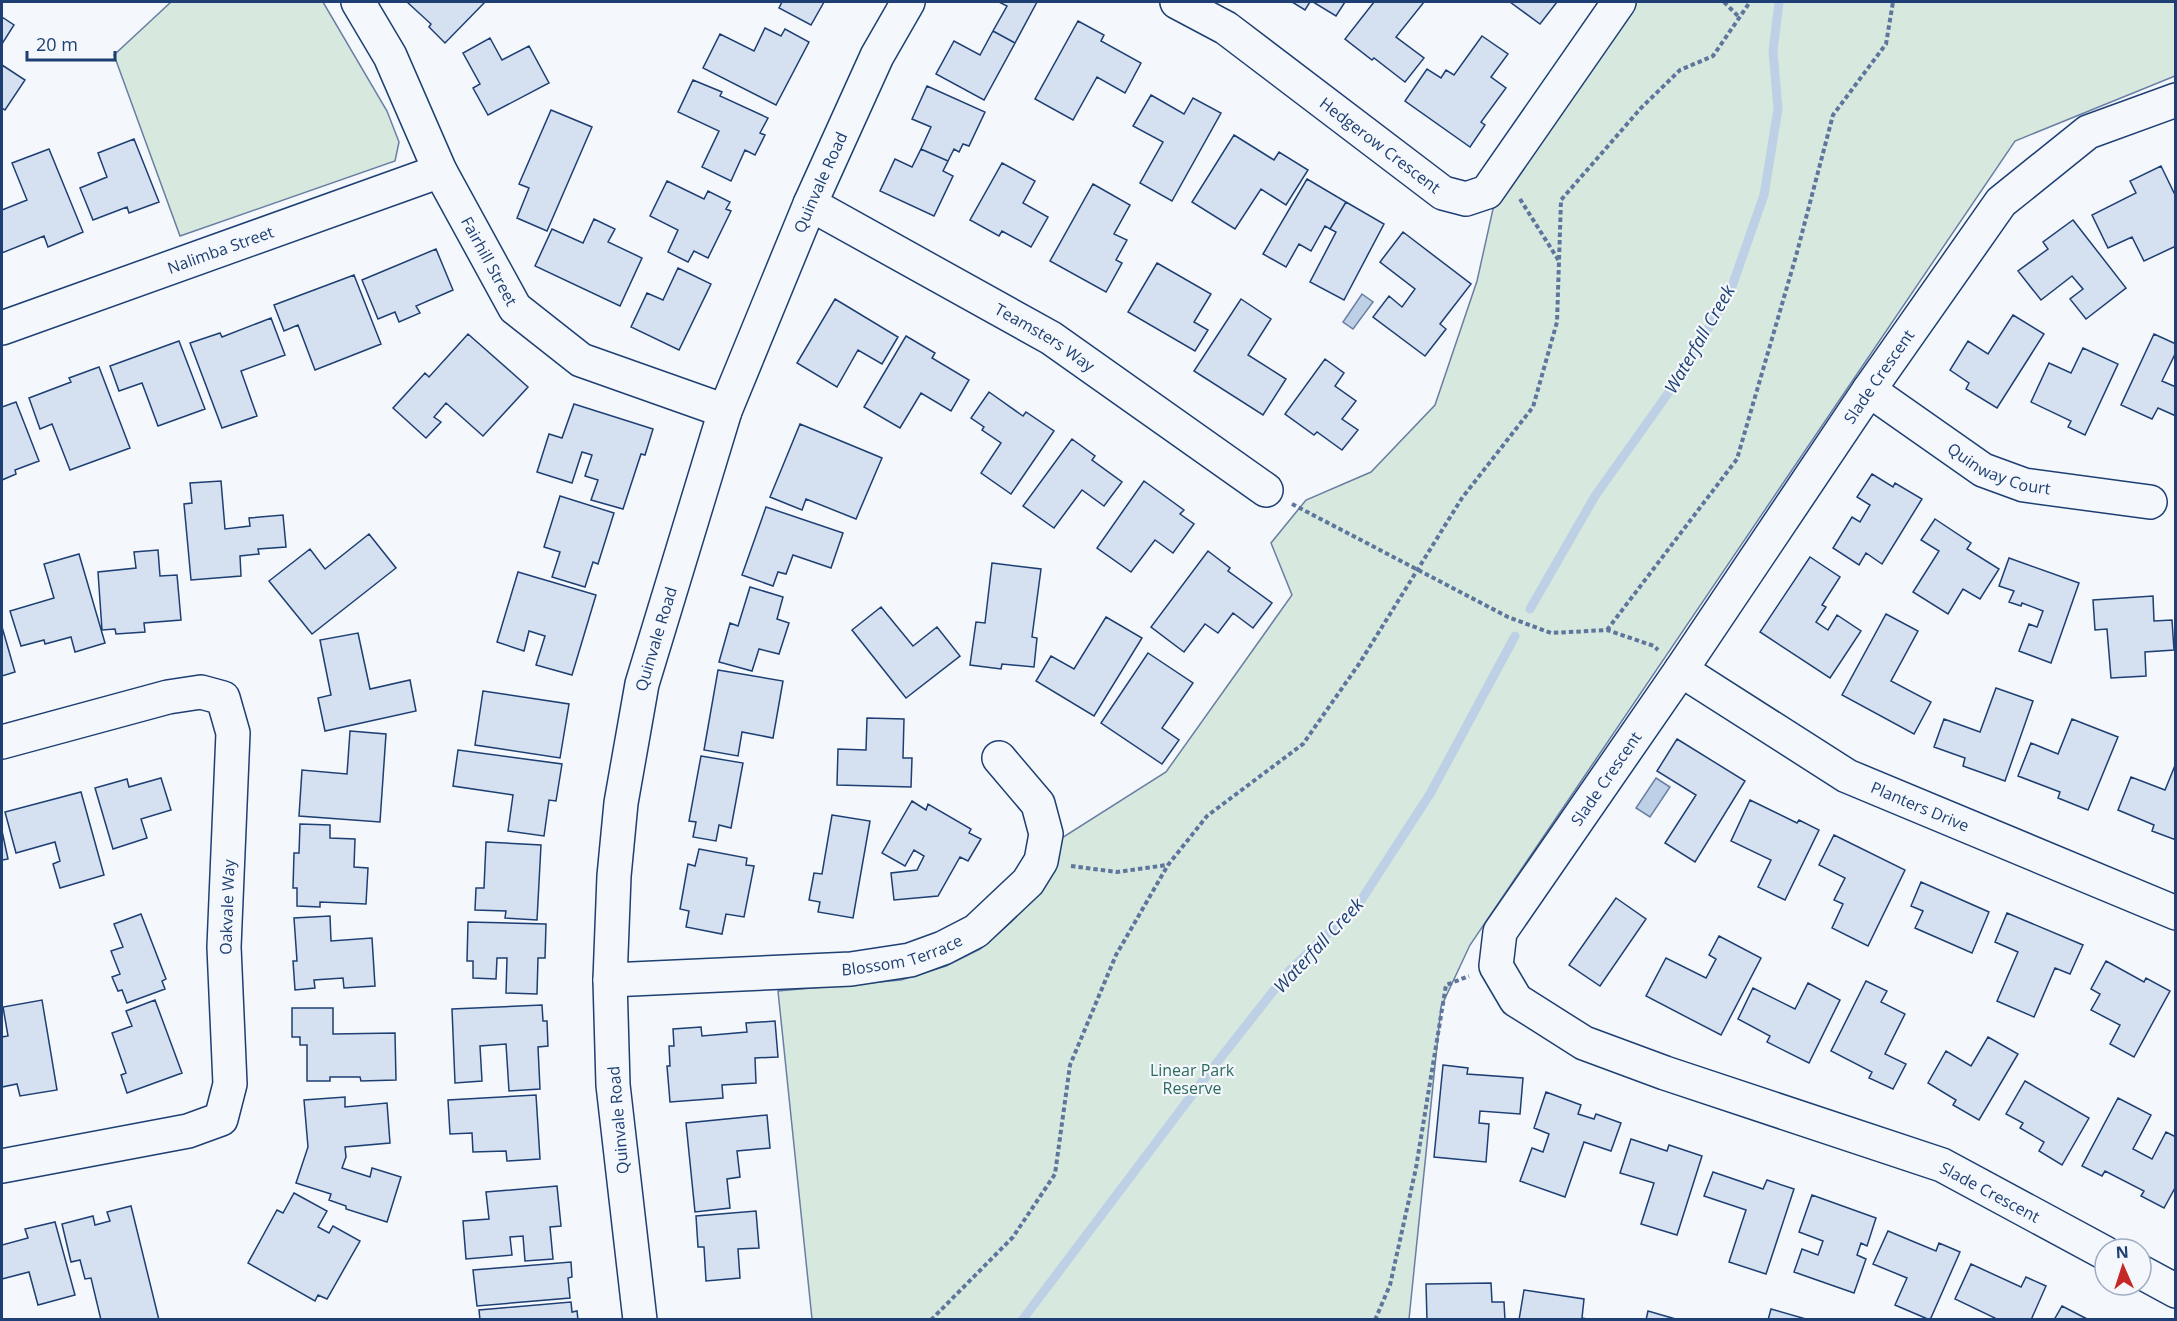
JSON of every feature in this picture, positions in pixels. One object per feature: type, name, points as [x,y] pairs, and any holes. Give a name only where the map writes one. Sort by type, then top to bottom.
[{"type":"street","name":"Fairhill Street","points":[[358,2],[390,56],[440,171],[515,308],[581,360],[725,411]]},
{"type":"street","name":"Quinvale Road","points":[[640,1320],[613,1085],[610,980],[614,876],[621,803],[642,684],[725,411],[810,204],[877,56],[908,2]]},
{"type":"street","name":"Hedgerow Crescent","points":[[1177,2],[1226,28],[1443,193],[1466,199],[1487,192],[1619,2]]},
{"type":"street","name":"Slade Crescent","points":[[2093,1247],[1942,1165],[1665,1073],[1584,1043],[1516,1000],[1496,966],[1500,932],[1681,670],[1869,390],[2001,202],[2088,132],[2175,100]]},
{"type":"street","name":"Nalimba Street","points":[[2,328],[440,171]]},
{"type":"street","name":"Teamsters Way","points":[[810,204],[1051,338],[1266,490]]},
{"type":"street","name":"Quinway Court","points":[[1869,390],[1983,470],[2024,485],[2150,501]]},
{"type":"street","name":"Planters Drive","points":[[1681,670],[1847,776],[2175,914]]},
{"type":"street","name":"Oakvale Way","points":[[2,742],[168,697],[201,692],[223,699],[233,733],[224,947],[230,1084],[221,1119],[188,1131],[2,1166]]},
{"type":"street","name":"Blossom Terrace","points":[[610,980],[851,969],[910,960],[943,948],[976,931],[1028,882],[1041,861],[1046,834],[1038,804],[999,758]]},
{"type":"street","points":[[2153,1279],[2175,1291]]},
{"type":"path","points":[[1724,2],[1739,17]]},
{"type":"path","points":[[931,1320],[1013,1237],[1055,1174],[1070,1065],[1116,955],[1168,865],[1208,816],[1302,744],[1343,689],[1462,498],[1533,407],[1557,322],[1561,200],[1641,108],[1680,70],[1713,56],[1750,2]]},
{"type":"path","points":[[1607,630],[1737,459],[1796,256],[1833,115],[1886,44],[1893,2]]},
{"type":"path","points":[[1502,171],[1560,261]]},
{"type":"path","points":[[1266,490],[1508,617],[1551,633],[1607,630],[1654,646],[1681,670]]},
{"type":"path","points":[[1041,861],[1117,872],[1168,865]]},
{"type":"path","points":[[1375,1320],[1390,1285],[1416,1168],[1446,985],[1496,966]]},
{"type":"green space","points":[[171,2],[323,2],[387,111],[399,142],[395,161],[180,236],[114,55]]},
{"type":"green space","name":"Linear Park Reserve","points":[[1632,2],[2175,2],[2175,76],[2015,141],[1470,945],[1441,1007],[1409,1319],[812,1319],[778,991],[901,980],[946,966],[980,949],[1012,921],[1044,883],[1057,841],[1166,772],[1292,595],[1271,543],[1306,500],[1371,472],[1435,405],[1477,281],[1493,209]]},
{"type":"water","points":[[1362,294],[1373,302],[1353,329],[1343,322]]},
{"type":"water","points":[[1656,778],[1670,787],[1650,817],[1636,808]]},
{"type":"building","points":[[407,2],[485,2],[445,43],[429,27],[431,24]]},
{"type":"building","points":[[782,2],[824,2],[811,25],[779,8]]},
{"type":"building","points":[[999,2],[1037,2],[1015,43],[993,31],[1007,6]]},
{"type":"building","points":[[1292,2],[1310,2],[1305,10]]},
{"type":"building","points":[[1313,2],[1345,2],[1336,16]]},
{"type":"building","points":[[1374,2],[1424,2],[1396,37],[1424,58],[1405,82],[1345,39]]},
{"type":"building","points":[[1510,2],[1557,2],[1540,24]]},
{"type":"building","points":[[2,17],[14,25],[2,44]]},
{"type":"building","points":[[1078,21],[1104,35],[1101,41],[1141,63],[1125,93],[1097,77],[1073,120],[1035,99]]},
{"type":"building","points":[[765,28],[781,36],[785,29],[809,42],[776,105],[703,68],[720,34],[754,51]]},
{"type":"building","points":[[993,31],[1015,43],[984,100],[936,74],[954,41],[980,55]]},
{"type":"building","points":[[1482,36],[1508,54],[1491,77],[1506,88],[1481,122],[1485,125],[1470,147],[1405,101],[1427,69],[1441,78],[1446,70],[1454,75]]},
{"type":"building","points":[[490,38],[502,60],[529,46],[549,83],[488,115],[473,88],[480,84],[463,53]]},
{"type":"building","points":[[2,65],[25,80],[5,110],[2,108]]},
{"type":"building","points":[[693,80],[722,92],[720,96],[768,118],[760,133],[765,135],[755,155],[745,150],[731,181],[702,167],[719,131],[678,112]]},
{"type":"building","points":[[927,86],[985,112],[969,146],[963,144],[959,152],[954,149],[948,161],[921,149],[931,127],[912,119]]},
{"type":"building","points":[[1151,95],[1184,114],[1193,98],[1221,113],[1172,201],[1140,183],[1163,142],[1133,126]]},
{"type":"building","points":[[551,110],[592,127],[547,231],[517,218],[529,188],[519,184]]},
{"type":"building","points":[[1234,135],[1274,160],[1279,152],[1308,170],[1286,205],[1261,189],[1235,229],[1192,202]]},
{"type":"building","points":[[134,139],[159,202],[129,213],[127,207],[93,220],[80,188],[107,177],[98,153]]},
{"type":"building","points":[[49,149],[83,232],[48,247],[44,236],[2,253],[2,210],[27,200],[12,163]]},
{"type":"building","points":[[921,149],[948,161],[943,171],[953,176],[934,216],[880,191],[895,159],[912,167]]},
{"type":"building","points":[[1002,163],[1035,181],[1023,203],[1048,217],[1031,247],[1002,231],[999,236],[970,220]]},
{"type":"building","points":[[2161,166],[2176,197],[2176,246],[2144,261],[2132,237],[2108,248],[2092,215],[2136,193],[2130,181]]},
{"type":"building","points":[[1307,179],[1346,202],[1330,229],[1325,226],[1311,251],[1299,244],[1286,267],[1263,254]]},
{"type":"building","points":[[667,181],[704,199],[708,191],[730,202],[726,209],[731,211],[708,258],[694,251],[688,262],[668,252],[678,230],[650,216]]},
{"type":"building","points":[[1093,184],[1130,205],[1114,234],[1127,240],[1116,260],[1122,263],[1106,292],[1050,261]]},
{"type":"building","points":[[1346,202],[1384,224],[1344,300],[1310,282],[1336,232],[1330,229]]},
{"type":"building","points":[[594,219],[615,229],[608,242],[642,258],[620,306],[535,266],[552,229],[583,243]]},
{"type":"building","points":[[2073,220],[2126,288],[2086,319],[2070,299],[2083,289],[2072,276],[2041,300],[2018,271],[2048,249],[2043,242]]},
{"type":"building","points":[[1403,232],[1471,284],[1440,324],[1446,329],[1425,356],[1373,317],[1389,296],[1402,307],[1415,289],[1380,262]]},
{"type":"building","points":[[436,249],[453,290],[416,306],[420,313],[399,322],[395,312],[378,319],[362,280]]},
{"type":"building","points":[[1157,263],[1211,294],[1194,322],[1208,330],[1195,351],[1128,312]]},
{"type":"building","points":[[678,268],[711,284],[679,350],[631,327],[647,293],[663,300]]},
{"type":"building","points":[[354,275],[381,344],[315,370],[298,325],[284,331],[274,305]]},
{"type":"building","points":[[835,299],[898,337],[882,364],[858,350],[837,387],[797,363]]},
{"type":"building","points":[[1241,299],[1271,319],[1248,355],[1286,379],[1263,415],[1194,371]]},
{"type":"building","points":[[2013,315],[2044,334],[1997,408],[1966,389],[1969,383],[1950,370],[1968,341],[1988,354]]},
{"type":"building","points":[[271,318],[285,355],[241,371],[257,416],[222,428],[190,343],[220,333],[222,337]]},
{"type":"building","points":[[468,334],[528,387],[483,436],[446,403],[434,417],[441,422],[426,438],[393,408],[425,373],[429,377]]},
{"type":"building","points":[[2154,334],[2176,344],[2176,352],[2162,381],[2176,387],[2176,416],[2158,408],[2152,419],[2121,405]]},
{"type":"building","points":[[906,336],[935,353],[932,358],[969,380],[951,411],[921,393],[900,428],[864,407]]},
{"type":"building","points":[[179,341],[205,409],[158,426],[142,383],[119,391],[110,366]]},
{"type":"building","points":[[2083,348],[2118,364],[2085,435],[2068,427],[2071,421],[2031,402],[2049,363],[2071,373]]},
{"type":"building","points":[[1325,359],[1344,373],[1335,386],[1356,401],[1342,419],[1358,430],[1342,450],[1317,432],[1314,435],[1285,414]]},
{"type":"building","points":[[99,367],[130,448],[70,470],[52,424],[40,429],[29,398],[71,382],[69,378]]},
{"type":"building","points":[[989,392],[1023,416],[1026,412],[1054,431],[1011,494],[981,473],[1001,443],[982,430],[984,427],[971,418]]},
{"type":"building","points":[[16,402],[39,461],[15,470],[16,474],[2,480],[2,407]]},
{"type":"building","points":[[574,404],[653,429],[645,455],[641,454],[623,509],[591,500],[598,480],[585,476],[592,455],[582,452],[572,483],[537,472],[549,434],[562,438]]},
{"type":"building","points":[[800,424],[882,458],[856,519],[806,499],[802,510],[770,497]]},
{"type":"building","points":[[1072,439],[1095,456],[1092,460],[1122,482],[1104,506],[1082,490],[1054,528],[1023,506]]},
{"type":"building","points":[[1872,474],[1893,487],[1895,483],[1922,499],[1882,564],[1866,553],[1859,565],[1833,548],[1852,517],[1860,522],[1870,505],[1857,497]]},
{"type":"building","points":[[221,481],[225,529],[250,526],[249,518],[283,515],[286,547],[258,549],[259,554],[240,556],[241,576],[191,580],[184,504],[192,503],[190,483]]},
{"type":"building","points":[[1144,481],[1184,510],[1180,514],[1194,524],[1173,553],[1155,540],[1131,572],[1097,548]]},
{"type":"building","points":[[560,496],[614,513],[598,564],[593,562],[585,587],[552,577],[560,552],[544,547]]},
{"type":"building","points":[[766,507],[843,533],[831,568],[793,555],[786,574],[778,572],[773,586],[742,575]]},
{"type":"building","points":[[1935,519],[1971,543],[1967,549],[1999,569],[1980,599],[1963,589],[1948,614],[1913,592],[1939,551],[1921,540]]},
{"type":"building","points":[[369,534],[396,568],[312,634],[269,581],[310,549],[325,569]]},
{"type":"building","points":[[158,550],[160,576],[177,575],[181,620],[144,623],[145,632],[116,634],[115,629],[102,630],[98,572],[136,568],[134,552]]},
{"type":"building","points":[[1208,551],[1230,568],[1228,571],[1272,603],[1253,628],[1233,613],[1218,633],[1205,624],[1184,652],[1151,627]]},
{"type":"building","points":[[79,554],[105,643],[75,652],[71,637],[45,644],[44,640],[21,646],[10,611],[54,598],[44,564]]},
{"type":"building","points":[[1810,557],[1840,577],[1822,605],[1826,607],[1816,622],[1828,630],[1837,615],[1861,631],[1830,678],[1760,632]]},
{"type":"building","points":[[2009,558],[2079,583],[2051,663],[2019,651],[2029,624],[2037,627],[2043,611],[2022,603],[2021,606],[2009,602],[2014,591],[1999,586]]},
{"type":"building","points":[[992,563],[1041,569],[1032,637],[1037,638],[1034,667],[1002,664],[1001,669],[970,665],[976,622],[985,623]]},
{"type":"building","points":[[518,572],[596,595],[572,675],[536,665],[545,636],[529,631],[524,651],[497,642]]},
{"type":"building","points":[[750,587],[783,597],[777,619],[789,623],[779,654],[759,649],[752,671],[719,662],[730,623],[738,626]]},
{"type":"building","points":[[2153,596],[2154,621],[2172,620],[2174,650],[2145,652],[2146,676],[2111,678],[2107,629],[2095,630],[2093,600]]},
{"type":"building","points":[[881,607],[913,646],[937,627],[960,656],[906,698],[852,630]]},
{"type":"building","points":[[1886,614],[1918,631],[1891,681],[1931,702],[1914,734],[1842,695]]},
{"type":"building","points":[[1106,617],[1142,638],[1094,716],[1036,681],[1051,656],[1074,669]]},
{"type":"building","points":[[2,627],[15,672],[2,676]]},
{"type":"building","points":[[358,633],[370,689],[410,680],[416,711],[325,731],[318,698],[331,695],[320,640]]},
{"type":"building","points":[[1148,653],[1193,683],[1162,728],[1179,740],[1162,764],[1101,723]]},
{"type":"building","points":[[718,670],[783,681],[773,738],[742,732],[738,756],[704,750]]},
{"type":"building","points":[[1996,688],[2033,701],[2005,781],[1963,766],[1965,758],[1934,747],[1944,719],[1980,732]]},
{"type":"building","points":[[483,691],[569,704],[560,758],[475,745]]},
{"type":"building","points":[[867,718],[904,719],[903,758],[912,758],[911,787],[837,785],[838,749],[866,750]]},
{"type":"building","points":[[2072,719],[2118,737],[2088,810],[2058,798],[2060,792],[2018,776],[2031,743],[2058,754]]},
{"type":"building","points":[[350,731],[386,734],[380,822],[299,816],[302,770],[347,774]]},
{"type":"building","points":[[1677,739],[1745,781],[1695,862],[1665,843],[1696,795],[1657,771]]},
{"type":"building","points":[[458,750],[562,764],[556,801],[549,800],[544,836],[508,831],[513,795],[453,786]]},
{"type":"building","points":[[701,756],[743,763],[731,828],[719,825],[716,841],[693,837],[696,822],[689,821]]},
{"type":"building","points":[[2176,763],[2176,840],[2152,831],[2154,825],[2118,810],[2131,777],[2165,790]]},
{"type":"building","points":[[161,778],[171,810],[141,819],[147,838],[113,849],[95,788],[127,779],[129,787]]},
{"type":"building","points":[[81,792],[104,875],[60,888],[53,864],[60,861],[55,842],[16,853],[5,812]]},
{"type":"building","points":[[1750,800],[1797,823],[1799,820],[1819,830],[1785,900],[1758,887],[1771,860],[1731,841]]},
{"type":"building","points":[[912,801],[926,810],[928,804],[971,829],[969,833],[981,839],[968,861],[960,857],[938,896],[894,900],[891,873],[917,870],[924,856],[914,850],[905,866],[882,853]]},
{"type":"building","points":[[832,815],[870,821],[853,918],[818,912],[820,902],[809,900],[814,873],[822,874]]},
{"type":"building","points":[[300,824],[330,825],[330,838],[355,839],[354,867],[368,868],[366,904],[320,902],[320,907],[297,906],[297,888],[293,888],[294,853],[299,853]]},
{"type":"building","points":[[2,831],[8,859],[2,860]]},
{"type":"building","points":[[1834,835],[1905,870],[1868,946],[1832,928],[1843,904],[1834,900],[1845,878],[1819,865]]},
{"type":"building","points":[[486,842],[541,845],[537,920],[505,918],[506,911],[475,910],[476,888],[484,888]]},
{"type":"building","points":[[699,849],[747,858],[746,865],[754,866],[744,917],[726,914],[722,934],[686,927],[689,911],[680,909],[688,864],[695,866]]},
{"type":"building","points":[[1921,882],[1989,912],[1972,953],[1915,928],[1923,911],[1911,906]]},
{"type":"building","points":[[1616,898],[1646,919],[1600,986],[1569,965]]},
{"type":"building","points":[[2007,913],[2083,945],[2070,974],[2055,968],[2034,1017],[1997,1001],[2018,952],[1995,942]]},
{"type":"building","points":[[141,914],[166,979],[162,981],[165,989],[127,1003],[122,990],[118,991],[112,977],[120,974],[111,951],[123,947],[114,924]]},
{"type":"building","points":[[330,916],[331,941],[372,938],[375,986],[344,988],[343,978],[314,980],[315,988],[295,990],[293,961],[297,961],[294,918]]},
{"type":"building","points":[[468,922],[546,924],[545,958],[538,958],[537,994],[506,993],[507,958],[497,958],[496,979],[473,978],[473,961],[467,961]]},
{"type":"building","points":[[1719,936],[1761,958],[1721,1035],[1646,996],[1666,958],[1706,978],[1716,959],[1709,955]]},
{"type":"building","points":[[2106,961],[2144,982],[2146,978],[2170,991],[2134,1057],[2110,1044],[2120,1025],[2091,1010],[2100,994],[2091,989]]},
{"type":"building","points":[[1866,981],[1887,991],[1881,1002],[1905,1014],[1885,1054],[1906,1064],[1893,1089],[1869,1078],[1872,1072],[1831,1051]]},
{"type":"building","points":[[1808,983],[1840,1000],[1809,1063],[1767,1042],[1770,1036],[1738,1019],[1753,988],[1795,1009]]},
{"type":"building","points":[[42,1000],[57,1090],[20,1096],[17,1084],[2,1087],[2,1037],[8,1036],[3,1007]]},
{"type":"building","points":[[155,1000],[182,1073],[127,1093],[121,1075],[126,1073],[112,1033],[132,1026],[126,1011]]},
{"type":"building","points":[[542,1005],[543,1021],[547,1021],[548,1046],[538,1047],[540,1089],[509,1091],[506,1044],[480,1046],[482,1081],[455,1083],[452,1009]]},
{"type":"building","points":[[292,1008],[333,1008],[333,1034],[395,1033],[396,1080],[361,1081],[360,1077],[330,1077],[330,1081],[307,1081],[307,1045],[300,1045],[300,1037],[292,1037]]},
{"type":"building","points":[[775,1021],[778,1057],[755,1058],[756,1083],[722,1085],[723,1098],[670,1102],[667,1066],[670,1066],[669,1046],[674,1046],[673,1029],[701,1027],[702,1036],[747,1032],[746,1023]]},
{"type":"building","points":[[1988,1037],[2018,1054],[1979,1120],[1953,1105],[1956,1100],[1928,1083],[1946,1051],[1971,1066]]},
{"type":"building","points":[[1443,1065],[1468,1068],[1467,1074],[1523,1078],[1520,1114],[1480,1111],[1479,1123],[1489,1124],[1486,1162],[1434,1157]]},
{"type":"building","points":[[2025,1081],[2089,1118],[2062,1165],[2039,1151],[2044,1142],[2020,1128],[2023,1123],[2006,1114]]},
{"type":"building","points":[[1546,1092],[1581,1105],[1578,1114],[1594,1119],[1596,1114],[1621,1123],[1611,1151],[1584,1142],[1565,1197],[1520,1181],[1532,1148],[1543,1152],[1549,1134],[1534,1128]]},
{"type":"building","points":[[536,1095],[540,1159],[507,1161],[506,1151],[473,1152],[472,1133],[450,1134],[448,1100]]},
{"type":"building","points":[[345,1097],[345,1107],[387,1103],[390,1143],[345,1147],[346,1157],[342,1168],[370,1177],[372,1168],[401,1177],[387,1222],[346,1209],[346,1206],[329,1200],[331,1194],[296,1183],[308,1147],[304,1100]]},
{"type":"building","points":[[2118,1098],[2151,1115],[2133,1149],[2152,1159],[2166,1132],[2176,1137],[2176,1186],[2164,1208],[2141,1196],[2144,1191],[2105,1171],[2102,1176],[2082,1166]]},
{"type":"building","points":[[767,1115],[770,1148],[737,1151],[740,1177],[727,1179],[730,1208],[695,1212],[686,1123]]},
{"type":"building","points":[[1631,1139],[1667,1151],[1669,1145],[1702,1156],[1677,1235],[1641,1224],[1654,1183],[1620,1173]]},
{"type":"building","points":[[1713,1172],[1763,1189],[1767,1180],[1794,1189],[1766,1274],[1729,1262],[1746,1210],[1704,1196]]},
{"type":"building","points":[[557,1186],[561,1226],[550,1227],[553,1259],[525,1261],[523,1236],[510,1237],[512,1255],[466,1259],[463,1221],[489,1219],[486,1192]]},
{"type":"building","points":[[294,1193],[327,1211],[318,1227],[329,1233],[333,1226],[360,1241],[327,1299],[318,1295],[315,1301],[248,1263],[277,1210],[283,1213]]},
{"type":"building","points":[[1812,1195],[1876,1218],[1867,1246],[1861,1243],[1857,1255],[1866,1259],[1854,1293],[1794,1272],[1802,1249],[1818,1255],[1823,1241],[1799,1232]]},
{"type":"building","points":[[131,1206],[159,1320],[101,1320],[91,1278],[85,1279],[80,1260],[71,1262],[62,1224],[93,1216],[95,1225],[110,1221],[107,1212]]},
{"type":"building","points":[[756,1211],[759,1248],[738,1249],[740,1278],[706,1281],[704,1247],[698,1247],[696,1216]]},
{"type":"building","points":[[55,1222],[75,1295],[38,1305],[29,1272],[2,1279],[2,1245],[28,1238],[25,1229]]},
{"type":"building","points":[[1888,1231],[1936,1251],[1939,1243],[1960,1252],[1930,1320],[1895,1305],[1907,1278],[1873,1264]]},
{"type":"building","points":[[571,1262],[572,1277],[568,1278],[570,1298],[477,1306],[473,1270]]},
{"type":"building","points":[[1971,1264],[2021,1287],[2026,1277],[2046,1286],[2031,1320],[1994,1320],[1995,1318],[1955,1299]]},
{"type":"building","points":[[1491,1283],[1492,1302],[1504,1302],[1505,1320],[1427,1320],[1426,1284]]},
{"type":"building","points":[[1524,1290],[1584,1299],[1582,1318],[1592,1320],[1519,1320]]},
{"type":"building","points":[[571,1302],[572,1312],[577,1311],[578,1320],[480,1320],[479,1310]]},
{"type":"building","points":[[2062,1306],[2089,1320],[2054,1320]]},
{"type":"building","points":[[1771,1309],[1806,1319],[1806,1320],[1768,1320]]},
{"type":"building","points":[[1648,1311],[1679,1320],[1646,1320]]},
{"type":"waterway","name":"Waterfall Creek","points":[[1530,609],[1595,496],[1674,385],[1730,292],[1764,195],[1778,109],[1773,51],[1779,2]]},
{"type":"waterway","name":"Waterfall Creek","points":[[1023,1319],[1204,1079],[1289,971],[1358,905],[1430,794],[1515,636]]}]
